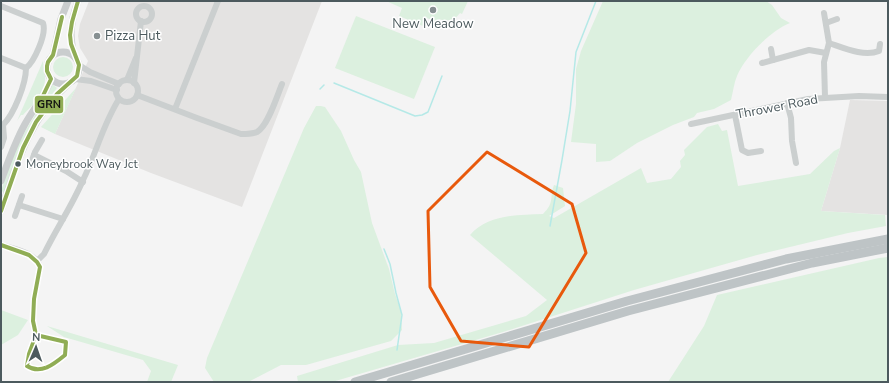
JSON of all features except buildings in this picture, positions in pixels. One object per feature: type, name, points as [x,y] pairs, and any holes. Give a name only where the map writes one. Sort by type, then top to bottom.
[{"type":"highway","points":[[355,382],[627,301],[786,259],[888,239]]},
{"type":"highway","points":[[391,382],[628,311],[812,263],[888,248]]},
{"type":"main road","points":[[68,1],[61,19],[53,55],[48,62],[47,71],[51,79],[59,84],[72,81]]},
{"type":"main road","points":[[1,211],[26,141],[36,122],[47,105],[72,81],[79,71],[79,65],[71,44],[70,35],[78,1]]},
{"type":"main road","points":[[53,55],[68,52],[75,56]]},
{"type":"main road","points":[[1,181],[18,137],[44,95],[51,79]]},
{"type":"street","points":[[175,109],[218,1]]},
{"type":"street","points":[[148,4],[152,16],[146,22],[141,21],[137,18],[137,10],[141,6],[148,4]]},
{"type":"street","points":[[1,6],[43,23],[44,27],[43,38],[30,65],[26,68],[26,75],[18,99],[9,119],[2,125],[4,138],[1,147]]},
{"type":"street","points":[[824,13],[829,43],[823,70],[825,97]]},
{"type":"street","points":[[826,23],[837,19]]},
{"type":"street","points":[[134,83],[141,21]]},
{"type":"street","points":[[829,43],[858,52],[874,53],[881,50]]},
{"type":"street","points":[[770,49],[773,60]]},
{"type":"street","points":[[762,63],[809,50],[826,53]]},
{"type":"street","points":[[118,87],[126,80],[137,56]]},
{"type":"street","points":[[1,58],[26,68]]},
{"type":"street","points":[[79,65],[118,87]]},
{"type":"street","points":[[120,99],[130,101],[137,95],[138,88],[134,83],[126,80]]},
{"type":"street","points":[[72,81],[90,81],[118,87]]},
{"type":"street","points":[[137,95],[241,134],[257,132],[267,120],[282,84]]},
{"type":"street","points":[[37,261],[44,254],[82,182],[120,99],[118,87]]},
{"type":"street","name":"Thrower Road","points":[[691,124],[808,99],[825,97],[888,96]]},
{"type":"street","points":[[787,103],[791,118],[792,141],[796,163]]},
{"type":"street","points":[[735,115],[742,150],[748,153],[761,151]]},
{"type":"street","points":[[30,166],[42,140]]},
{"type":"street","points":[[34,155],[66,170],[82,182]]},
{"type":"street","points":[[15,216],[22,196]]},
{"type":"street","points":[[19,205],[63,219]]},
{"type":"street","points":[[1,245],[29,254],[37,261],[40,267],[34,300],[33,321]]},
{"type":"highlighted area","points":[[487,152],[572,204],[586,253],[529,347],[461,341],[430,287],[428,211]]},
{"type":"shaded area","points":[[89,1],[322,1],[242,207],[151,173],[55,134],[88,61],[80,48],[78,36],[80,24]]},
{"type":"shaded area","points":[[850,100],[888,101],[888,215],[821,211],[840,148]]},
{"type":"green space","name":"New Meadow","points":[[386,1],[468,1],[462,14],[460,13],[453,19],[448,21],[439,19],[437,22],[427,18],[423,26],[399,16],[402,8]]},
{"type":"green space","points":[[603,1],[766,1],[772,5],[781,18],[790,23],[774,32],[752,53],[736,79],[731,100],[714,109],[697,113],[694,117],[673,125],[637,143],[610,161],[596,162],[596,144],[571,142],[576,104],[576,69],[581,51]]},
{"type":"green space","points":[[356,16],[435,47],[414,99],[335,68]]},
{"type":"green space","points":[[63,57],[70,60],[73,67],[70,74],[63,77],[56,74],[53,67],[56,60]]},
{"type":"green space","points":[[43,61],[45,83],[41,93],[35,103],[23,115],[21,115],[17,121]]},
{"type":"green space","points":[[52,84],[57,88],[39,112],[25,137],[4,192],[1,191],[18,145],[29,124],[47,96]]},
{"type":"green space","points":[[76,88],[55,134],[41,127]]},
{"type":"green space","points":[[316,106],[325,107],[341,131],[361,172],[372,223],[389,269],[401,311],[402,330],[391,341],[306,365],[281,365],[248,382],[214,382],[205,368],[207,358],[304,128]]},
{"type":"green space","points":[[718,124],[722,131],[727,130],[738,186],[810,174],[834,151],[840,148],[821,211],[885,215],[886,226],[848,233],[757,255],[634,290],[503,332],[332,382],[298,382],[297,376],[398,345],[434,343],[526,316],[547,300],[470,235],[477,228],[494,219],[543,214],[549,206],[554,185],[563,188],[565,206],[549,216],[554,218],[641,168],[647,183],[671,179],[681,167],[680,161],[685,155],[684,150],[707,127]]},
{"type":"green space","points":[[888,257],[888,382],[668,382],[704,326],[717,295]]},
{"type":"green space","points":[[1,310],[28,320],[18,335],[1,345]]},
{"type":"green space","points":[[47,326],[178,365],[171,382],[147,382],[151,371],[143,360],[64,337]]},
{"type":"waterway","points":[[550,226],[570,111],[576,52],[596,1]]},
{"type":"waterway","points":[[334,83],[415,116],[428,112],[442,76]]},
{"type":"waterway","points":[[320,89],[324,85]]},
{"type":"waterway","points":[[384,249],[390,264],[402,315],[397,350]]},
{"type":"transit line","name":"GRN","points":[[1,211],[23,148],[36,122],[57,94],[77,76],[79,65],[71,44],[70,35],[78,1]]},
{"type":"transit line","name":"GRN","points":[[38,106],[51,79],[47,71],[47,66],[53,55],[62,17]]},
{"type":"transit line","name":"GRN","points":[[1,245],[29,255],[40,267],[34,299],[33,321],[36,335]]},
{"type":"transit line","name":"GRN","points":[[36,335],[66,342],[65,355],[52,365],[42,369],[27,366],[29,354],[36,335]]},
{"type":"place","name":"New Meadow","points":[[433,10]]},
{"type":"place","name":"Pizza Hut","points":[[97,36]]},
{"type":"place","name":"Moneybrook Way Jct","points":[[18,164]]}]
